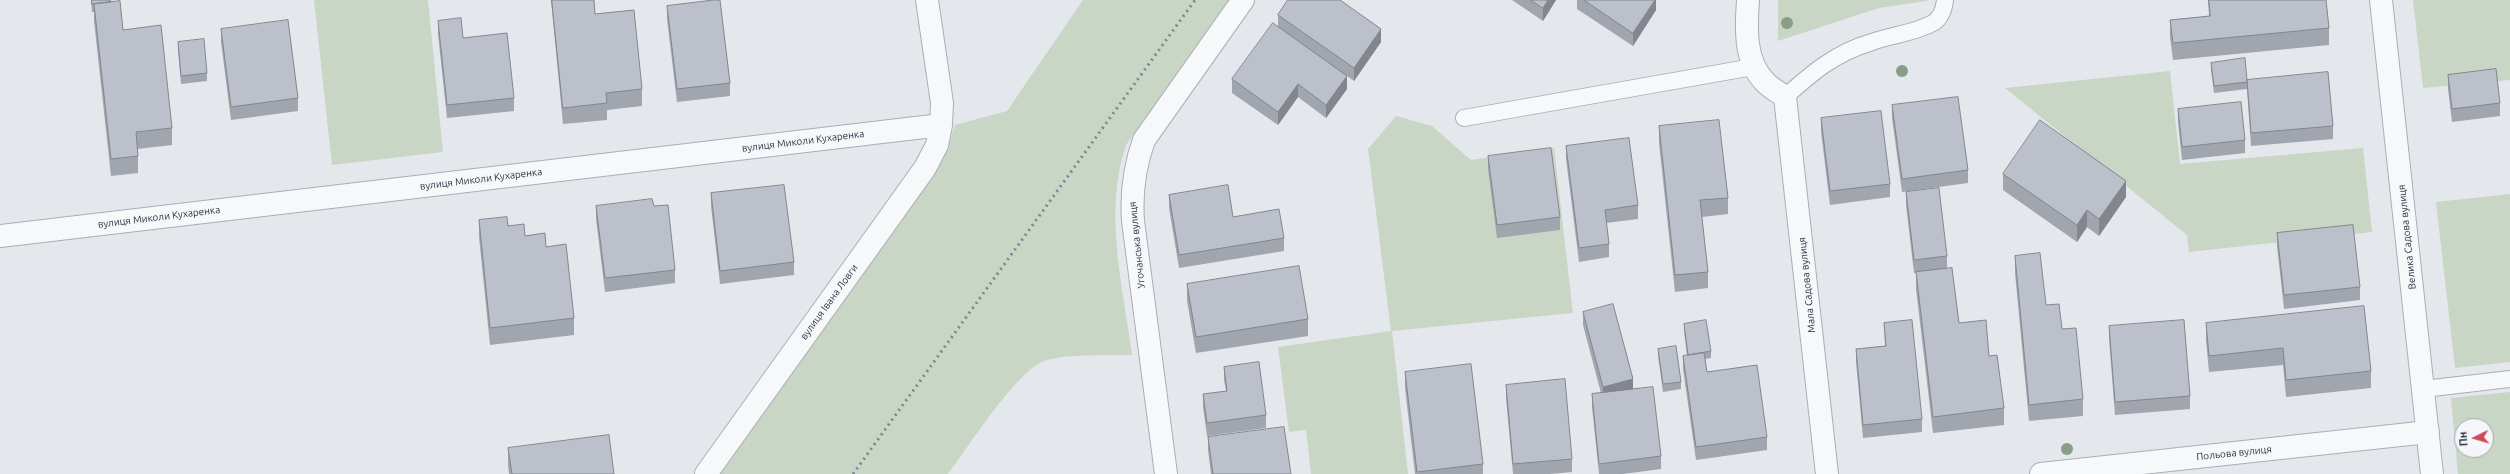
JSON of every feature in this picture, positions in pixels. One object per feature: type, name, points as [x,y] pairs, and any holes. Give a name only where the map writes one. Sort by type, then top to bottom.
[{"type":"street","points":[[927,0],[942,103],[940,125]]},
{"type":"street","name":"Угочанська вулиця","points":[[1166,474],[1133,221],[1131,192],[1136,164],[1144,140],[1244,0]]},
{"type":"street","points":[[1748,0],[1746,33],[1753,67],[1765,82],[1785,97]]},
{"type":"street","name":"Велика Садова вулиця","points":[[2381,0],[2424,388],[2432,474]]},
{"type":"street","name":"Мала Садова вулиця","points":[[1785,97],[1827,474]]},
{"type":"street","name":"вулиця Миколи Кухаренка","points":[[0,236],[940,125]]},
{"type":"street","name":"вулиця Івана Ловги","points":[[706,474],[925,168],[937,145],[940,125]]},
{"type":"street","name":"Польова вулиця","points":[[2040,474],[2428,432]]},
{"type":"lane","points":[[1785,97],[1820,66],[1842,54],[1870,42],[1934,23],[1943,13],[1946,0]]},
{"type":"lane","points":[[1464,118],[1753,67]]},
{"type":"lane","points":[[2424,388],[2510,379]]},
{"type":"green space","points":[[314,0],[428,0],[443,152],[332,165]]},
{"type":"green space","points":[[1083,0],[1229,0],[1126,145],[1119,170],[1115,223],[1120,276],[1132,355],[1087,355],[1054,358],[1044,361],[1033,368],[1020,379],[1007,394],[948,474],[719,474],[936,172],[946,152],[955,125],[1007,111]]},
{"type":"green space","points":[[1778,0],[1927,1],[1879,8],[1778,41]]},
{"type":"green space","points":[[2413,0],[2510,0],[2510,80],[2423,88]]},
{"type":"green space","points":[[2170,71],[2180,164],[2363,148],[2372,232],[2189,252],[2187,235],[2005,88]]},
{"type":"green space","points":[[1396,116],[1432,126],[1471,160],[1554,148],[1573,313],[1392,331],[1408,474],[1311,474],[1306,430],[1289,432],[1278,347],[1391,331],[1368,149]]},
{"type":"green space","points":[[2510,194],[2510,362],[2455,368],[2436,202]]},
{"type":"green space","points":[[2510,392],[2510,474],[2458,474],[2457,458],[2494,458],[2494,418],[2454,418],[2454,431],[2451,398]]},
{"type":"building","points":[[92,0],[110,0],[111,2],[92,4]]},
{"type":"building","points":[[552,0],[594,0],[595,14],[634,10],[642,89],[606,93],[607,103],[563,108]]},
{"type":"building","points":[[720,0],[730,83],[677,89],[667,6]]},
{"type":"building","points":[[1288,0],[1340,0],[1381,29],[1354,68],[1278,15]]},
{"type":"building","points":[[1531,0],[1548,0],[1543,8]]},
{"type":"building","points":[[1584,0],[1655,0],[1633,33]]},
{"type":"building","points":[[2209,0],[2326,0],[2329,28],[2173,43],[2170,20],[2210,16]]},
{"type":"building","points":[[120,1],[123,30],[161,25],[172,128],[136,132],[138,156],[111,159],[94,4]]},
{"type":"building","points":[[461,18],[463,38],[507,33],[514,98],[447,105],[438,21]]},
{"type":"building","points":[[288,20],[298,98],[231,107],[221,29]]},
{"type":"building","points":[[1273,23],[1347,76],[1326,105],[1298,84],[1278,112],[1232,79]]},
{"type":"building","points":[[204,39],[207,73],[181,76],[178,42]]},
{"type":"building","points":[[2245,58],[2247,82],[2214,86],[2211,63]]},
{"type":"building","points":[[2496,69],[2500,103],[2452,109],[2448,75]]},
{"type":"building","points":[[2328,72],[2333,126],[2251,133],[2247,80]]},
{"type":"building","points":[[1958,97],[1968,170],[1902,179],[1892,105]]},
{"type":"building","points":[[2241,102],[2245,140],[2182,147],[2178,109]]},
{"type":"building","points":[[1881,111],[1890,184],[1830,191],[1821,118]]},
{"type":"building","points":[[1719,120],[1728,198],[1700,200],[1708,272],[1675,275],[1659,126]]},
{"type":"building","points":[[2040,120],[2126,181],[2099,219],[2087,210],[2077,225],[2003,174]]},
{"type":"building","points":[[1629,138],[1638,205],[1605,210],[1609,244],[1579,248],[1566,146]]},
{"type":"building","points":[[1551,148],[1560,217],[1497,225],[1488,156]]},
{"type":"building","points":[[784,185],[794,262],[720,271],[711,193]]},
{"type":"building","points":[[1228,185],[1233,217],[1279,209],[1284,238],[1179,255],[1169,195]]},
{"type":"building","points":[[1939,188],[1947,256],[1914,260],[1906,192]]},
{"type":"building","points":[[652,199],[654,206],[668,205],[675,270],[605,278],[596,206]]},
{"type":"building","points":[[507,217],[508,226],[524,224],[525,236],[545,233],[546,247],[566,244],[574,318],[490,328],[479,220]]},
{"type":"building","points":[[2353,225],[2360,287],[2284,295],[2277,233]]},
{"type":"building","points":[[2040,253],[2046,305],[2059,304],[2062,329],[2076,328],[2083,399],[2029,405],[2015,256]]},
{"type":"building","points":[[1299,266],[1308,319],[1196,337],[1187,284]]},
{"type":"building","points":[[1952,268],[1959,323],[1986,320],[1989,356],[1997,355],[2004,408],[1933,417],[1916,272]]},
{"type":"building","points":[[1613,304],[1633,379],[1603,387],[1583,312]]},
{"type":"building","points":[[2364,306],[2371,371],[2286,380],[2283,348],[2209,356],[2206,323]]},
{"type":"building","points":[[1706,320],[1711,351],[1688,355],[1684,324]]},
{"type":"building","points":[[1912,320],[1922,419],[1863,425],[1856,349],[1886,346],[1884,323]]},
{"type":"building","points":[[2184,320],[2190,396],[2115,402],[2109,326]]},
{"type":"building","points":[[1676,346],[1681,382],[1663,384],[1658,349]]},
{"type":"building","points":[[1704,353],[1707,372],[1757,365],[1767,437],[1696,447],[1683,356]]},
{"type":"building","points":[[1259,362],[1266,415],[1207,423],[1203,394],[1227,391],[1224,367]]},
{"type":"building","points":[[1471,364],[1483,464],[1417,472],[1405,372]]},
{"type":"building","points":[[1565,379],[1572,459],[1513,464],[1506,385]]},
{"type":"building","points":[[1653,387],[1661,456],[1599,464],[1592,394]]},
{"type":"building","points":[[1284,427],[1291,474],[1213,474],[1208,437]]},
{"type":"building","points":[[609,435],[614,474],[512,474],[508,448]]},
{"type":"railway","points":[[853,474],[1195,0]]}]
